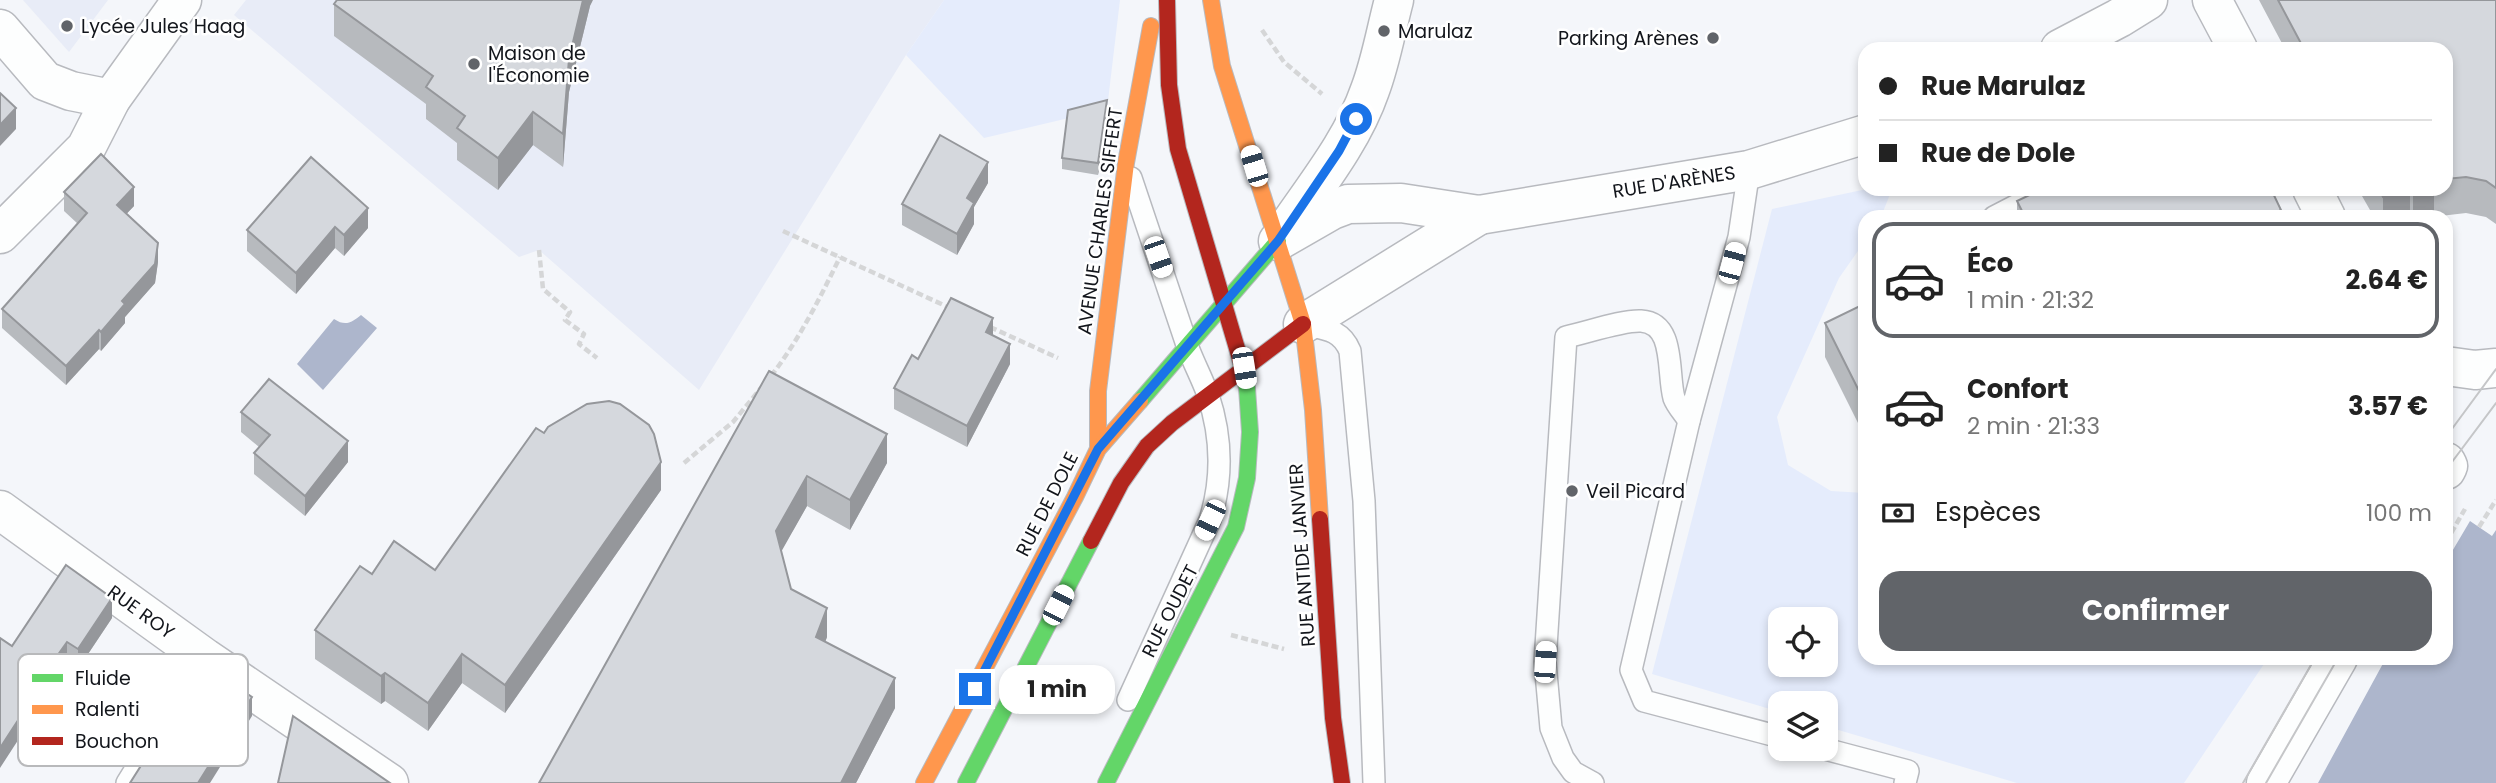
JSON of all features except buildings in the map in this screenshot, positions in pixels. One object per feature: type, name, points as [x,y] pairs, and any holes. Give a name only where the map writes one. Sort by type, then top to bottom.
[{"type":"main road","name":"AVENUE CHARLES SIFFERT","points":[[1098,449],[1098,391],[1126,163],[1156,0]]},
{"type":"main road","points":[[1167,0],[1168,80],[1175,137],[1244,368]]},
{"type":"main road","points":[[966,783],[1121,483],[1147,446],[1208,394],[1303,324],[1222,66],[1211,0]]},
{"type":"main road","name":"RUE DE DOLE","points":[[924,783],[1098,449],[1278,241]]},
{"type":"main road","name":"RUE ANTIDE JANVIER","points":[[1303,324],[1313,410],[1333,718],[1342,783]]},
{"type":"main road","name":"RUE OUDET","points":[[1106,783],[1239,518],[1251,445],[1244,368]]},
{"type":"street","points":[[0,234],[86,148],[111,99],[182,0]]},
{"type":"street","points":[[1278,241],[1339,151],[1371,89],[1394,0]]},
{"type":"street","points":[[2073,42],[2148,0]]},
{"type":"street","points":[[2212,0],[2234,42]]},
{"type":"street","points":[[0,29],[45,81],[71,91],[111,99]]},
{"type":"street","name":"RUE D'ARÈNES","points":[[1278,241],[1332,209],[1348,204],[1401,203],[1479,215],[1749,170],[1858,136]]},
{"type":"street","name":"RUE D'ARÈNES","points":[[1303,324],[1479,215]]},
{"type":"street","points":[[2453,367],[2475,370],[2496,368]]},
{"type":"street","name":"RUE ROY","points":[[0,510],[199,654]]},
{"type":"street","points":[[2266,783],[2334,665]]},
{"type":"street","name":"RUE ROY","points":[[248,687],[388,783]]},
{"type":"lane","points":[[1092,783],[1210,520],[1221,465],[1208,394],[1187,345],[1126,163]]},
{"type":"lane","points":[[1749,170],[1739,237],[1689,421],[1631,670],[1644,701],[1768,734]]},
{"type":"lane","points":[[2008,210],[2035,196]]},
{"type":"lane","points":[[1593,783],[1573,772],[1563,758],[1551,728],[1545,662],[1566,337],[1639,321],[1660,328],[1667,343],[1675,401],[1689,421]]},
{"type":"lane","points":[[1303,324],[1333,331],[1346,339],[1350,351],[1364,501],[1374,783]]},
{"type":"lane","points":[[1838,752],[1908,771],[1905,783]]},
{"type":"lane","points":[[127,783],[138,766]]},
{"type":"path","points":[[1257,22],[1284,62],[1356,119]]},
{"type":"path","points":[[783,231],[952,309]]},
{"type":"path","points":[[539,250],[543,289],[570,312],[565,320],[584,334],[579,344],[597,358]]},
{"type":"path","points":[[684,463],[733,422],[783,360],[822,294],[840,257]]},
{"type":"path","points":[[989,326],[1064,361]]},
{"type":"path","points":[[2479,527],[2496,500]]},
{"type":"path","points":[[1223,633],[1287,650]]},
{"type":"shaded area","name":"Lycée Jules Haag","points":[[23,0],[108,0],[69,52]]},
{"type":"shaded area","points":[[246,0],[944,0],[906,55],[699,390],[539,250],[519,257],[234,15]]},
{"type":"shaded area","points":[[944,0],[1120,0],[1107,109],[984,138],[906,55]]},
{"type":"shaded area","points":[[1858,191],[1858,196],[1889,196],[1884,210],[1858,210],[1858,251],[1839,278],[1777,417],[1788,465],[1831,491],[1858,493],[1858,665],[2263,665],[2184,783],[2017,783],[1838,730],[1838,691],[1768,691],[1768,708],[1652,674],[1772,209]]},
{"type":"shaded area","points":[[361,315],[377,328],[323,390],[297,364],[334,319],[349,323]]},
{"type":"shaded area","points":[[2470,521],[2492,536],[2496,530],[2496,783],[2318,783],[2382,665],[2453,665],[2453,550]]},
{"type":"tram line","points":[[2453,427],[2496,369]]},
{"type":"tram line","points":[[2453,461],[2496,403]]},
{"type":"tram line","points":[[2243,783],[2311,665]]},
{"type":"tram line","points":[[2266,783],[2334,665]]},
{"type":"traffic: fast","points":[[1140,401],[1278,241]]},
{"type":"traffic: fast","points":[[1106,783],[1236,527],[1247,478],[1250,432],[1247,388],[1241,362]]},
{"type":"traffic: fast","points":[[966,783],[1091,541]]},
{"type":"traffic: slow","points":[[1211,0],[1222,66],[1303,324],[1313,410],[1320,519]]},
{"type":"traffic: slow","points":[[1098,449],[1098,391],[1126,163],[1151,26]]},
{"type":"traffic: slow","points":[[924,783],[1098,449],[1140,401]]},
{"type":"traffic: jam","points":[[1167,0],[1169,85],[1178,149],[1241,362]]},
{"type":"traffic: jam","points":[[1091,541],[1121,483],[1147,446],[1172,423],[1303,324]]},
{"type":"traffic: jam","points":[[1320,519],[1333,718],[1342,783]]},
{"type":"place","name":"Lycée Jules Haag","points":[[67,26]]},
{"type":"place","name":"Marulaz","points":[[1384,31]]},
{"type":"place","name":"Parking Arènes","points":[[1713,38]]},
{"type":"place","name":"Maison de l'Économie","points":[[474,64]]},
{"type":"place","name":"Veil Picard","points":[[1572,491]]},
{"type":"route","points":[[975,689],[1098,449],[1278,241],[1339,151],[1356,119]]}]
